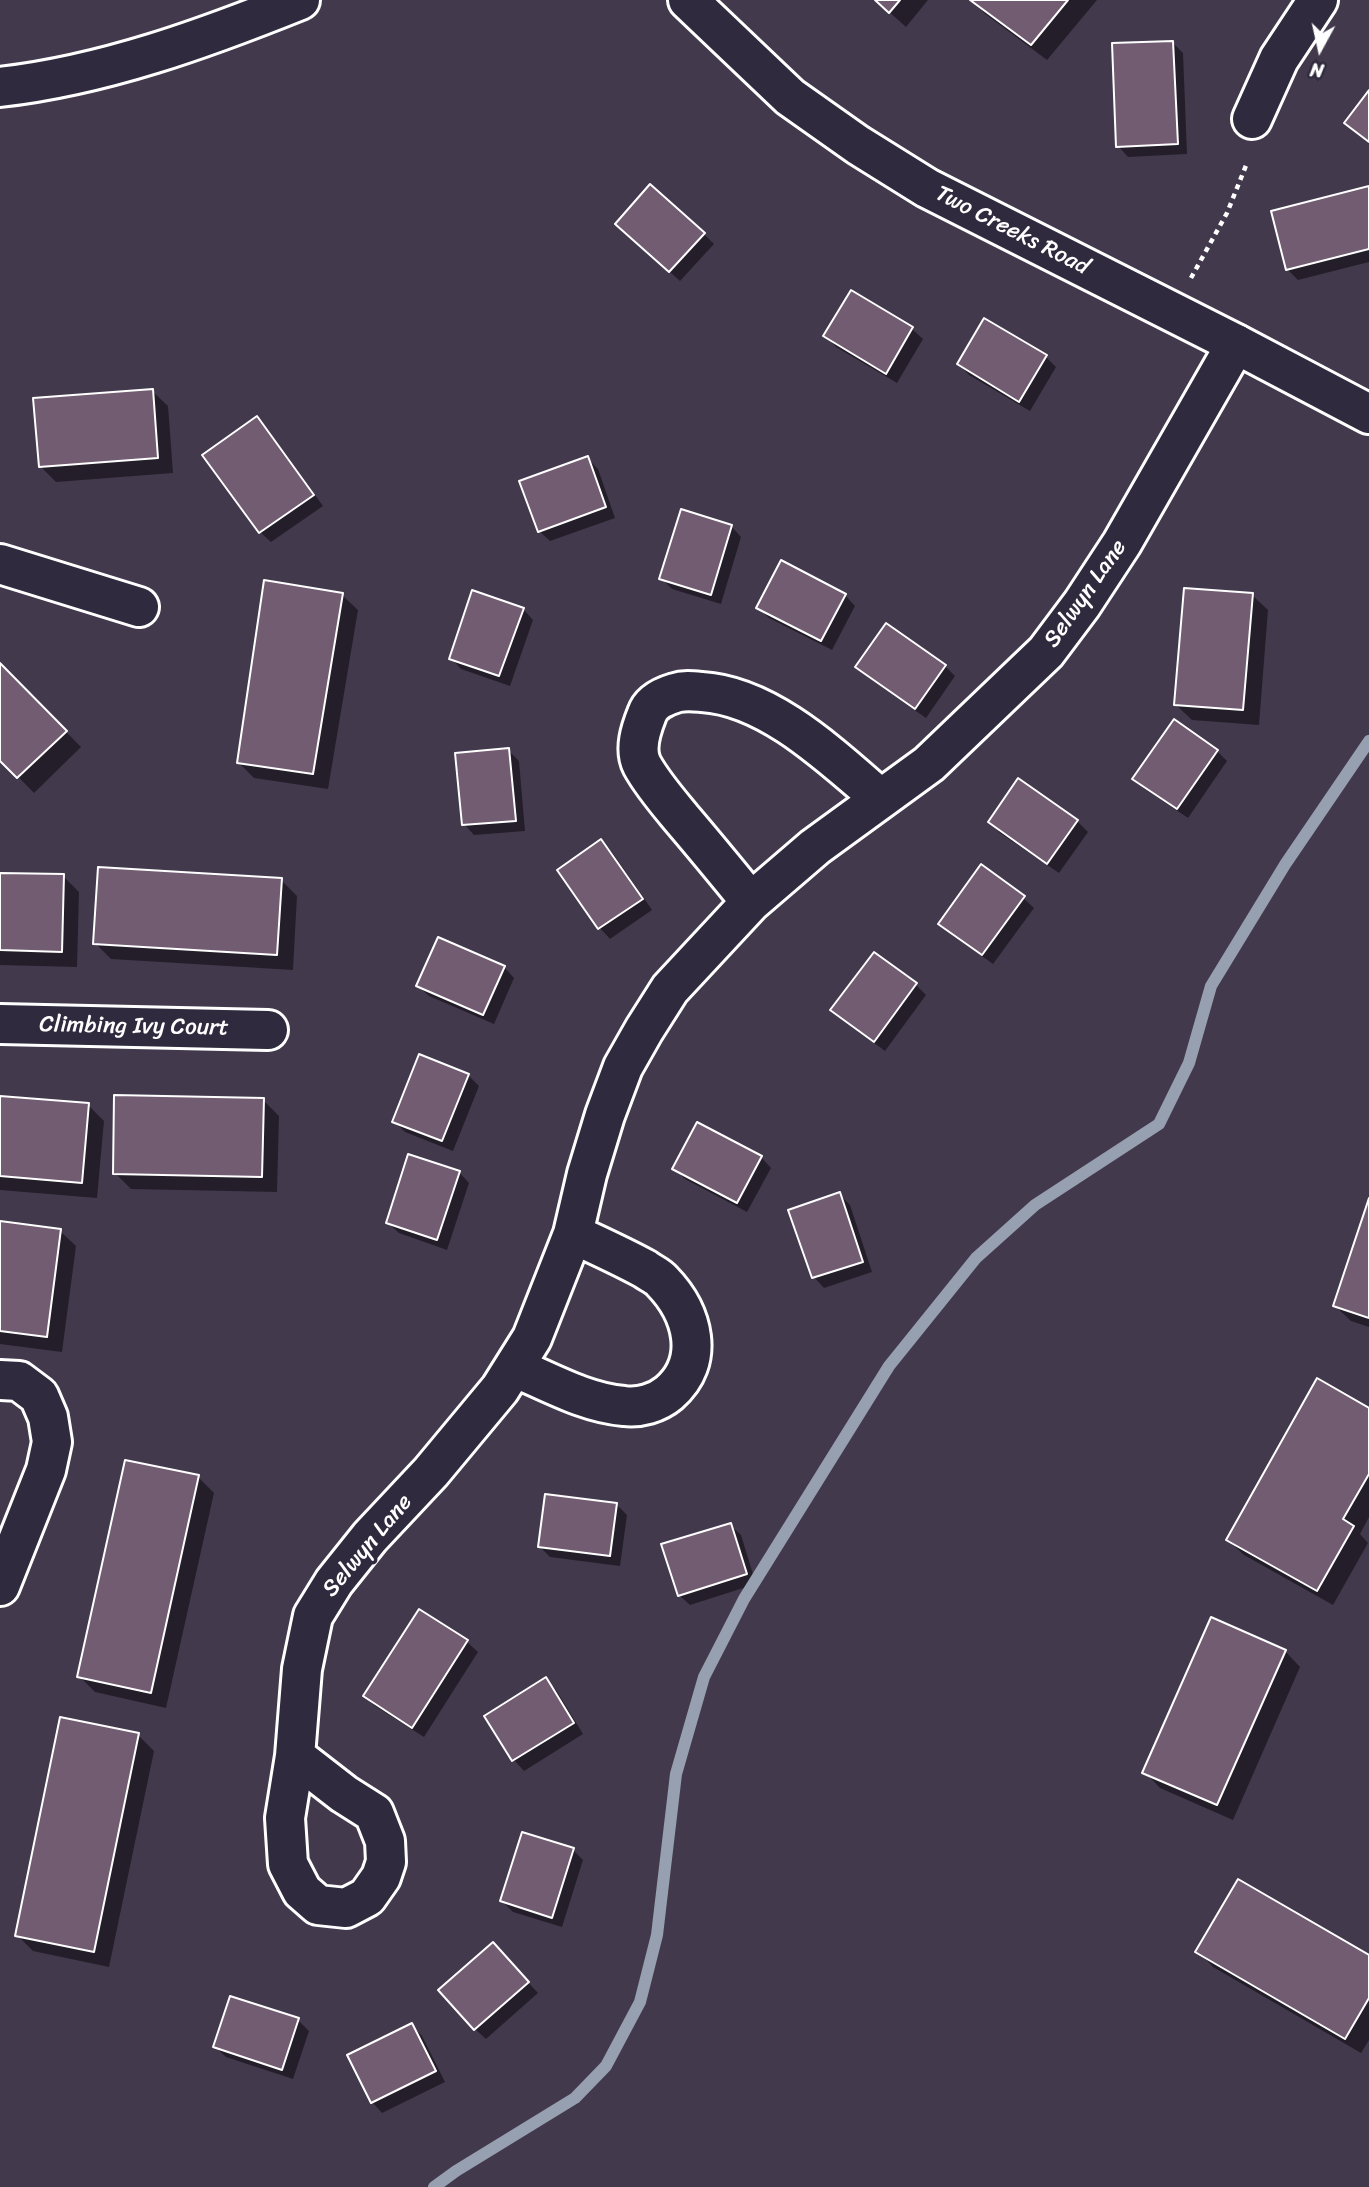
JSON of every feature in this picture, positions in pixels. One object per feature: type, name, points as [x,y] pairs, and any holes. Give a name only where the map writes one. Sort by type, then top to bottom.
[{"type":"street","points":[[0,87],[94,71],[163,51],[300,0]]},
{"type":"street","name":"Two Creeks Road","points":[[688,0],[790,97],[915,181],[1369,414]]},
{"type":"street","points":[[1252,119],[1279,59],[1318,0]]},
{"type":"street","name":"Selwyn Lane","points":[[295,1756],[302,1669],[313,1616],[334,1582],[370,1537],[431,1472],[500,1389],[532,1338],[573,1234],[601,1126],[628,1058],[670,989],[751,902],[815,847],[929,764],[1046,652],[1122,543],[1236,344]]},
{"type":"street","points":[[0,564],[139,607]]},
{"type":"street","points":[[751,902],[660,792],[641,762],[639,736],[648,709],[656,702],[683,690],[710,692],[759,708],[831,756],[881,799]]},
{"type":"street","name":"Climbing Ivy Court","points":[[0,1024],[268,1030]]},
{"type":"street","points":[[514,1367],[595,1401],[627,1407],[659,1402],[676,1387],[688,1369],[692,1348],[690,1330],[678,1303],[661,1279],[625,1258],[573,1234]]},
{"type":"street","points":[[0,1380],[19,1381],[39,1396],[48,1417],[52,1442],[46,1470],[0,1586]]},
{"type":"path","points":[[1191,278],[1227,214],[1247,163]]},
{"type":"building","points":[[875,0],[900,0],[889,13]]},
{"type":"building","points":[[970,0],[1068,0],[1031,45]]},
{"type":"building","points":[[1173,41],[1178,144],[1116,147],[1112,43]]},
{"type":"building","points":[[1369,90],[1369,142],[1344,123]]},
{"type":"building","points":[[650,184],[705,233],[669,272],[615,224]]},
{"type":"building","points":[[1369,186],[1369,249],[1286,270],[1271,211]]},
{"type":"building","points":[[851,290],[913,327],[886,374],[823,336]]},
{"type":"building","points":[[984,318],[1047,355],[1019,402],[957,364]]},
{"type":"building","points":[[153,389],[158,458],[39,467],[33,398]]},
{"type":"building","points":[[257,416],[314,495],[259,533],[202,455]]},
{"type":"building","points":[[588,456],[606,507],[538,532],[519,481]]},
{"type":"building","points":[[681,509],[732,525],[711,595],[659,579]]},
{"type":"building","points":[[781,560],[846,594],[821,641],[756,608]]},
{"type":"building","points":[[264,580],[343,593],[313,774],[237,763]]},
{"type":"building","points":[[1184,588],[1253,593],[1243,710],[1174,705]]},
{"type":"building","points":[[472,590],[524,608],[499,676],[449,659]]},
{"type":"building","points":[[886,623],[946,665],[915,709],[855,667]]},
{"type":"building","points":[[0,663],[67,731],[17,778],[0,761]]},
{"type":"building","points":[[1174,719],[1218,750],[1177,809],[1132,779]]},
{"type":"building","points":[[509,748],[516,821],[462,825],[455,753]]},
{"type":"building","points":[[1018,778],[1078,820],[1047,864],[988,822]]},
{"type":"building","points":[[601,839],[643,899],[598,929],[557,870]]},
{"type":"building","points":[[981,864],[1025,896],[982,955],[938,924]]},
{"type":"building","points":[[98,867],[282,878],[277,955],[93,944]]},
{"type":"building","points":[[0,873],[64,874],[62,952],[0,950]]},
{"type":"building","points":[[438,937],[505,966],[483,1015],[416,986]]},
{"type":"building","points":[[874,952],[917,983],[874,1042],[830,1010]]},
{"type":"building","points":[[419,1054],[469,1074],[442,1141],[392,1122]]},
{"type":"building","points":[[114,1095],[264,1098],[262,1177],[113,1174]]},
{"type":"building","points":[[0,1096],[89,1103],[82,1183],[0,1176]]},
{"type":"building","points":[[697,1122],[762,1156],[737,1203],[672,1169]]},
{"type":"building","points":[[408,1154],[460,1171],[437,1240],[386,1223]]},
{"type":"building","points":[[840,1192],[863,1262],[812,1278],[788,1210]]},
{"type":"building","points":[[1369,1198],[1369,1318],[1333,1306]]},
{"type":"building","points":[[0,1221],[61,1229],[47,1337],[0,1331]]},
{"type":"building","points":[[1317,1378],[1369,1408],[1369,1474],[1343,1519],[1354,1526],[1317,1591],[1226,1540]]},
{"type":"building","points":[[125,1460],[199,1475],[151,1693],[77,1677]]},
{"type":"building","points":[[545,1494],[617,1503],[610,1556],[538,1547]]},
{"type":"building","points":[[731,1523],[747,1574],[678,1596],[661,1544]]},
{"type":"building","points":[[419,1609],[468,1640],[412,1728],[363,1696]]},
{"type":"building","points":[[1211,1617],[1286,1650],[1217,1805],[1142,1773]]},
{"type":"building","points":[[546,1677],[574,1723],[512,1761],[484,1716]]},
{"type":"building","points":[[60,1717],[139,1733],[94,1952],[15,1936]]},
{"type":"building","points":[[522,1832],[574,1848],[552,1918],[500,1901]]},
{"type":"building","points":[[1238,1879],[1369,1955],[1369,1998],[1345,2039],[1195,1952]]},
{"type":"building","points":[[493,1942],[529,1982],[474,2030],[438,1990]]},
{"type":"building","points":[[230,1996],[299,2018],[282,2070],[213,2047]]},
{"type":"building","points":[[412,2023],[436,2071],[371,2103],[347,2055]]},
{"type":"waterway","points":[[434,2187],[575,2098],[606,2066],[640,2002],[657,1935],[676,1774],[704,1677],[744,1599],[889,1366],[976,1258],[1035,1205],[1159,1124],[1189,1063],[1211,986],[1286,863],[1369,741]]}]
